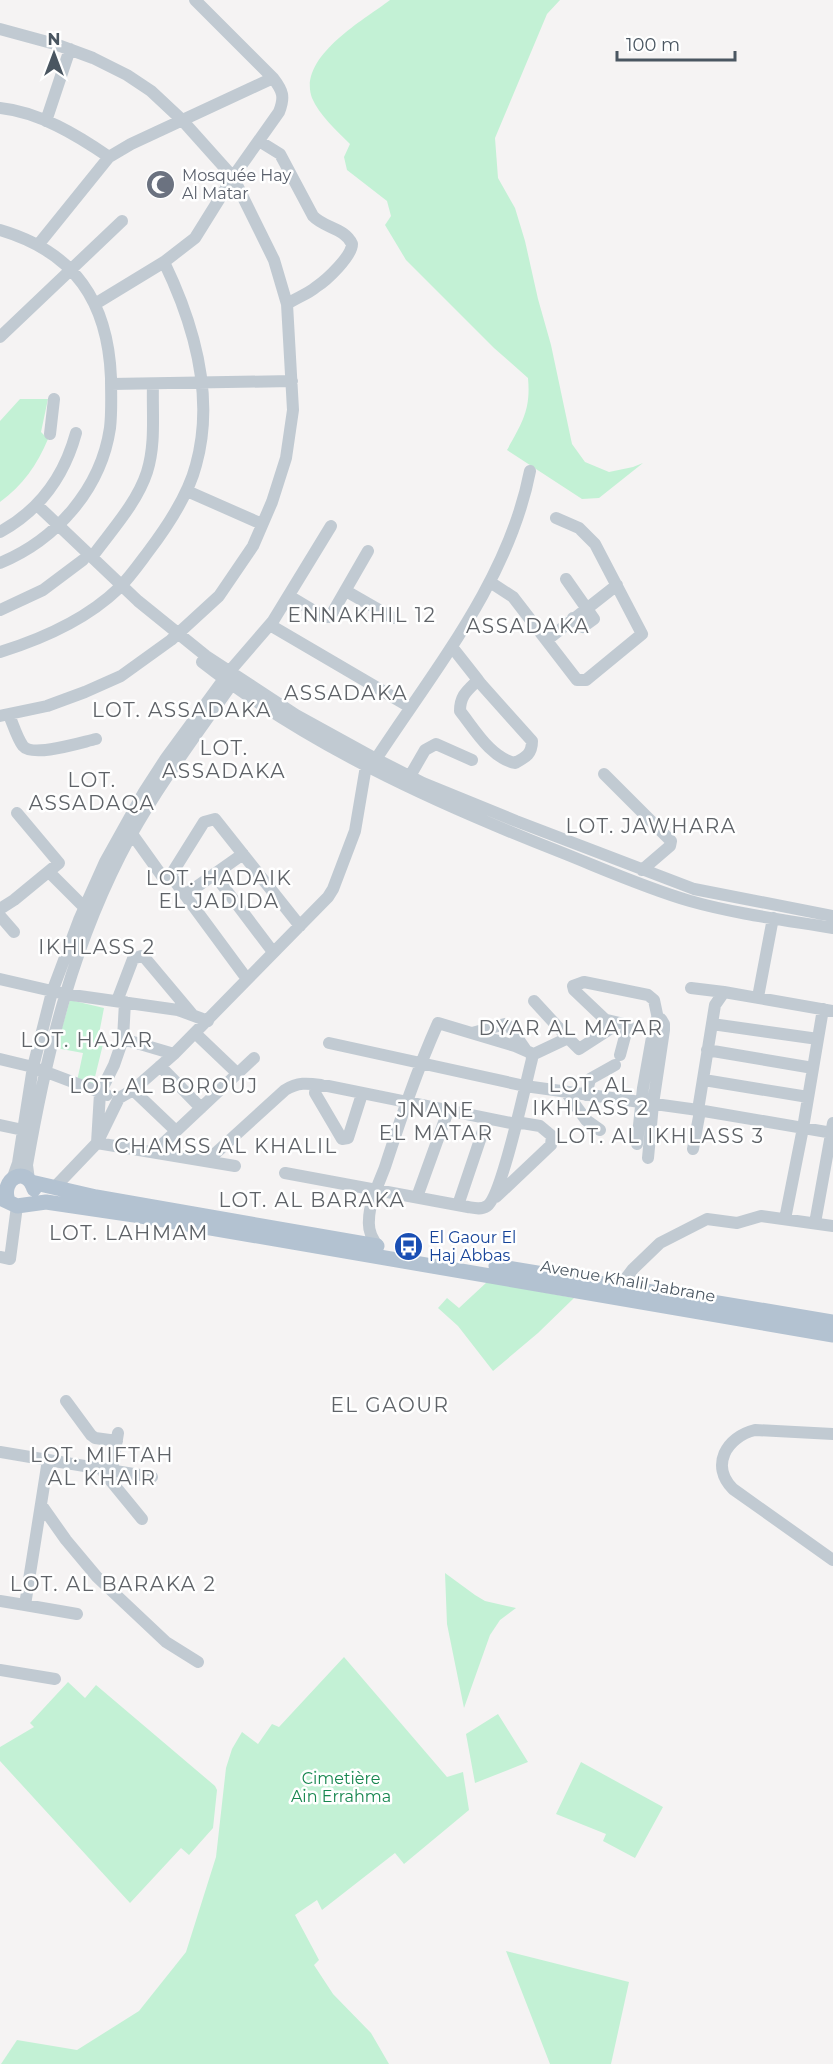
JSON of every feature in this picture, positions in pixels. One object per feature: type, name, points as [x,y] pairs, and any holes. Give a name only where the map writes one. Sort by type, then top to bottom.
[{"type":"main road","points":[[23,1176],[30,1181],[34,1191],[31,1201],[13,1202],[4,1192],[8,1178],[23,1176]]},
{"type":"main road","name":"Avenue Khalil Jabrane","points":[[30,1181],[96,1197],[612,1289],[833,1335]]},
{"type":"main road","name":"Avenue Khalil Jabrane","points":[[13,1202],[46,1202],[129,1214],[833,1322]]},
{"type":"street","points":[[95,304],[164,262],[195,238],[233,177],[279,112],[283,102],[283,93],[273,78],[195,0]]},
{"type":"street","points":[[0,29],[70,49],[127,75],[151,91],[182,120],[233,177],[245,198],[274,260],[287,304],[293,410],[286,458],[272,502],[247,556],[219,596],[174,637],[121,676],[47,706],[5,716],[23,746],[29,751],[40,751],[96,739]]},
{"type":"street","points":[[46,121],[70,49]]},
{"type":"street","points":[[38,245],[109,157],[131,144],[273,78]]},
{"type":"street","points":[[0,108],[11,109],[46,121],[89,143],[109,157]]},
{"type":"street","points":[[259,141],[280,154],[313,216],[319,222],[344,233],[352,244],[351,251],[325,280],[287,304]]},
{"type":"street","points":[[0,337],[122,220]]},
{"type":"street","points":[[0,230],[38,245],[70,270],[81,283],[95,304],[108,341],[111,384],[111,417],[104,454],[87,491],[55,528],[29,547],[0,563]]},
{"type":"street","points":[[0,652],[45,636],[84,614],[119,588],[158,538],[187,491],[200,445],[202,383],[196,346],[188,317],[164,262]]},
{"type":"street","points":[[111,384],[292,381]]},
{"type":"street","points":[[0,610],[43,590],[88,559],[138,493],[147,471],[151,449],[153,384]]},
{"type":"street","points":[[50,434],[54,399]]},
{"type":"street","points":[[0,532],[15,524],[50,490],[64,468],[76,433]]},
{"type":"street","points":[[54,1188],[97,1143],[118,1098],[133,1090],[208,1021],[273,952],[323,904],[333,889],[355,831],[371,762],[452,646],[490,582],[514,527],[526,494],[531,471]]},
{"type":"street","points":[[187,491],[262,524]]},
{"type":"street","points":[[37,505],[55,528],[174,637],[230,678],[352,752],[495,826],[658,890],[690,901],[833,928]]},
{"type":"street","points":[[490,582],[513,597],[577,680],[586,680],[642,634],[595,544],[579,528],[556,518]]},
{"type":"street","points":[[8,1178],[59,993],[105,862],[144,792],[182,735],[230,678],[270,625],[290,596],[331,526]]},
{"type":"street","points":[[290,596],[327,618],[333,614],[368,551]]},
{"type":"street","points":[[566,579],[586,608]]},
{"type":"street","points":[[547,640],[617,585]]},
{"type":"street","points":[[346,591],[393,618]]},
{"type":"street","points":[[270,625],[410,707]]},
{"type":"street","points":[[452,646],[478,680],[532,741],[528,756],[515,763],[503,760],[489,747],[460,711],[460,702],[465,692],[478,680]]},
{"type":"street","points":[[89,912],[132,834],[230,678]]},
{"type":"street","points":[[410,776],[425,750],[436,744],[472,760]]},
{"type":"street","points":[[371,762],[516,821],[694,889],[833,916]]},
{"type":"street","points":[[604,774],[671,841],[670,846],[642,870]]},
{"type":"street","points":[[0,909],[59,863],[17,813]]},
{"type":"street","points":[[162,890],[206,820],[215,819],[219,821],[300,926]]},
{"type":"street","points":[[132,834],[162,876],[170,877],[185,895],[247,980]]},
{"type":"street","points":[[185,895],[243,854]]},
{"type":"street","points":[[50,872],[89,912]]},
{"type":"street","points":[[214,874],[273,952]]},
{"type":"street","points":[[0,916],[14,932]]},
{"type":"street","points":[[758,997],[773,918]]},
{"type":"street","points":[[97,1143],[100,1093],[123,1040],[121,1001],[133,958],[141,956],[145,958],[192,1014]]},
{"type":"street","points":[[0,979],[59,993],[178,1010],[208,1021]]},
{"type":"street","points":[[534,1001],[579,1049],[613,1027],[575,991],[573,986],[584,982],[648,995],[654,1000],[658,1019],[654,1026],[647,1104],[648,1158]]},
{"type":"street","points":[[691,988],[828,1010],[818,1039],[785,1219]]},
{"type":"street","points":[[693,1149],[715,1005],[724,992]]},
{"type":"street","points":[[586,1095],[590,1079],[618,1060],[628,1025],[606,1020]]},
{"type":"street","points":[[378,1246],[370,1233],[369,1219],[377,1189],[420,1062],[438,1023],[529,1052],[568,1038]]},
{"type":"street","points":[[472,1033],[505,1023],[529,1052],[525,1086],[516,1123],[498,1186],[491,1202]]},
{"type":"street","points":[[712,1024],[818,1039]]},
{"type":"street","points":[[195,1033],[238,1074]]},
{"type":"street","points":[[123,1040],[174,1054]]},
{"type":"street","points":[[329,1043],[525,1086],[699,1110],[803,1128],[832,1129],[814,1223]]},
{"type":"street","points":[[707,1050],[813,1068]]},
{"type":"street","points":[[154,1152],[254,1058]]},
{"type":"street","points":[[0,1059],[39,1069],[118,1098]]},
{"type":"street","points":[[160,1066],[201,1108]]},
{"type":"street","points":[[30,1181],[27,1165],[39,1069]]},
{"type":"street","points":[[704,1080],[808,1097]]},
{"type":"street","points":[[207,1161],[285,1090],[293,1084],[302,1083],[487,1119],[540,1126],[552,1136],[553,1141],[491,1202],[482,1208],[285,1173]]},
{"type":"street","points":[[321,1085],[315,1088],[315,1093],[338,1133],[344,1139],[348,1138],[362,1094]]},
{"type":"street","points":[[133,1090],[176,1131]]},
{"type":"street","points":[[566,1092],[586,1120],[600,1130]]},
{"type":"street","points":[[637,1144],[647,1104]]},
{"type":"street","points":[[417,1197],[448,1111]]},
{"type":"street","points":[[458,1205],[487,1119]]},
{"type":"street","points":[[0,1125],[23,1130]]},
{"type":"street","points":[[97,1143],[235,1166]]},
{"type":"street","points":[[10,1261],[13,1202]]},
{"type":"street","points":[[612,1289],[651,1250],[698,1222],[711,1219],[737,1223],[761,1216],[833,1226]]},
{"type":"street","points":[[350,1241],[369,1219]]},
{"type":"street","points":[[66,1401],[94,1438],[118,1437],[106,1469]]},
{"type":"street","points":[[833,1434],[755,1430],[742,1433],[733,1441],[722,1461],[725,1481],[733,1489],[833,1560]]},
{"type":"street","points":[[0,1452],[152,1477]]},
{"type":"street","points":[[26,1605],[48,1460]]},
{"type":"street","points":[[106,1469],[142,1519]]},
{"type":"street","points":[[42,1506],[66,1540],[97,1576],[166,1642],[198,1662]]},
{"type":"street","points":[[0,1601],[76,1614]]},
{"type":"street","points":[[0,1670],[55,1679]]},
{"type":"green space","points":[[390,0],[560,0],[547,14],[495,138],[498,178],[515,208],[525,241],[551,345],[572,444],[585,462],[609,472],[643,463],[599,498],[582,499],[507,450],[527,408],[528,378],[494,348],[406,260],[385,225],[391,216],[387,201],[347,170],[344,157],[350,144],[324,117],[312,98],[310,83],[314,68],[323,54],[350,29]]},
{"type":"green space","points":[[20,399],[48,399],[41,432],[48,439],[28,474],[16,489],[0,502],[0,421]]},
{"type":"green space","points":[[70,1000],[104,1008],[99,1034],[105,1036],[93,1085],[77,1081],[83,1053],[56,1048]]},
{"type":"green space","points":[[487,1282],[574,1298],[538,1333],[493,1371],[458,1326],[438,1308],[447,1298],[459,1308]]},
{"type":"green space","points":[[445,1573],[485,1601],[516,1608],[500,1620],[490,1635],[464,1708],[447,1624]]},
{"type":"green space","name":"Cimetière Ain Errahma","points":[[344,1657],[447,1777],[463,1772],[469,1810],[404,1864],[395,1853],[322,1910],[317,1900],[295,1915],[319,1960],[314,1965],[333,1994],[371,2033],[389,2064],[1,2064],[17,2040],[77,2050],[139,2011],[186,1952],[216,1857],[226,1768],[232,1749],[242,1732],[258,1744],[272,1724],[279,1727]]},
{"type":"green space","points":[[68,1682],[85,1698],[96,1685],[217,1790],[213,1828],[189,1855],[181,1848],[130,1903],[0,1761],[0,1747],[34,1727],[30,1723]]},
{"type":"green space","points":[[498,1714],[528,1762],[475,1783],[466,1734]]},
{"type":"green space","points":[[581,1762],[663,1807],[635,1858],[603,1841],[606,1834],[556,1814]]},
{"type":"green space","points":[[506,1951],[629,1982],[611,2064],[550,2064]]},
{"type":"place","name":"Mosquée Hay Al Matar","points":[[161,184]]},
{"type":"place","name":"El Gaour El Haj Abbas","points":[[408,1246]]},
{"type":"district","name":"ENNAKHIL 12","points":[[362,615]]},
{"type":"district","name":"ASSADAKA","points":[[528,626]]},
{"type":"district","name":"ASSADAKA","points":[[346,693]]},
{"type":"district","name":"LOT. ASSADAKA","points":[[182,710]]},
{"type":"district","name":"LOT. ASSADAKA","points":[[224,760]]},
{"type":"district","name":"LOT. ASSADAQA","points":[[92,792]]},
{"type":"district","name":"LOT. JAWHARA","points":[[651,826]]},
{"type":"district","name":"LOT. HADAIK EL JADIDA","points":[[219,890]]},
{"type":"district","name":"IKHLASS 2","points":[[97,947]]},
{"type":"district","name":"DYAR AL MATAR","points":[[571,1028]]},
{"type":"district","name":"LOT. HAJAR","points":[[87,1040]]},
{"type":"district","name":"LOT. AL BOROUJ","points":[[164,1086]]},
{"type":"district","name":"LOT. AL IKHLASS 2","points":[[591,1096]]},
{"type":"district","name":"JNANE EL MATAR","points":[[436,1122]]},
{"type":"district","name":"LOT. AL IKHLASS 3","points":[[660,1136]]},
{"type":"district","name":"CHAMSS AL KHALIL","points":[[226,1146]]},
{"type":"district","name":"LOT. AL BARAKA","points":[[312,1200]]},
{"type":"district","name":"LOT. LAHMAM","points":[[129,1233]]},
{"type":"district","name":"EL GAOUR","points":[[390,1405]]},
{"type":"district","name":"LOT. MIFTAH AL KHAIR","points":[[102,1466]]},
{"type":"district","name":"LOT. AL BARAKA 2","points":[[113,1584]]}]
